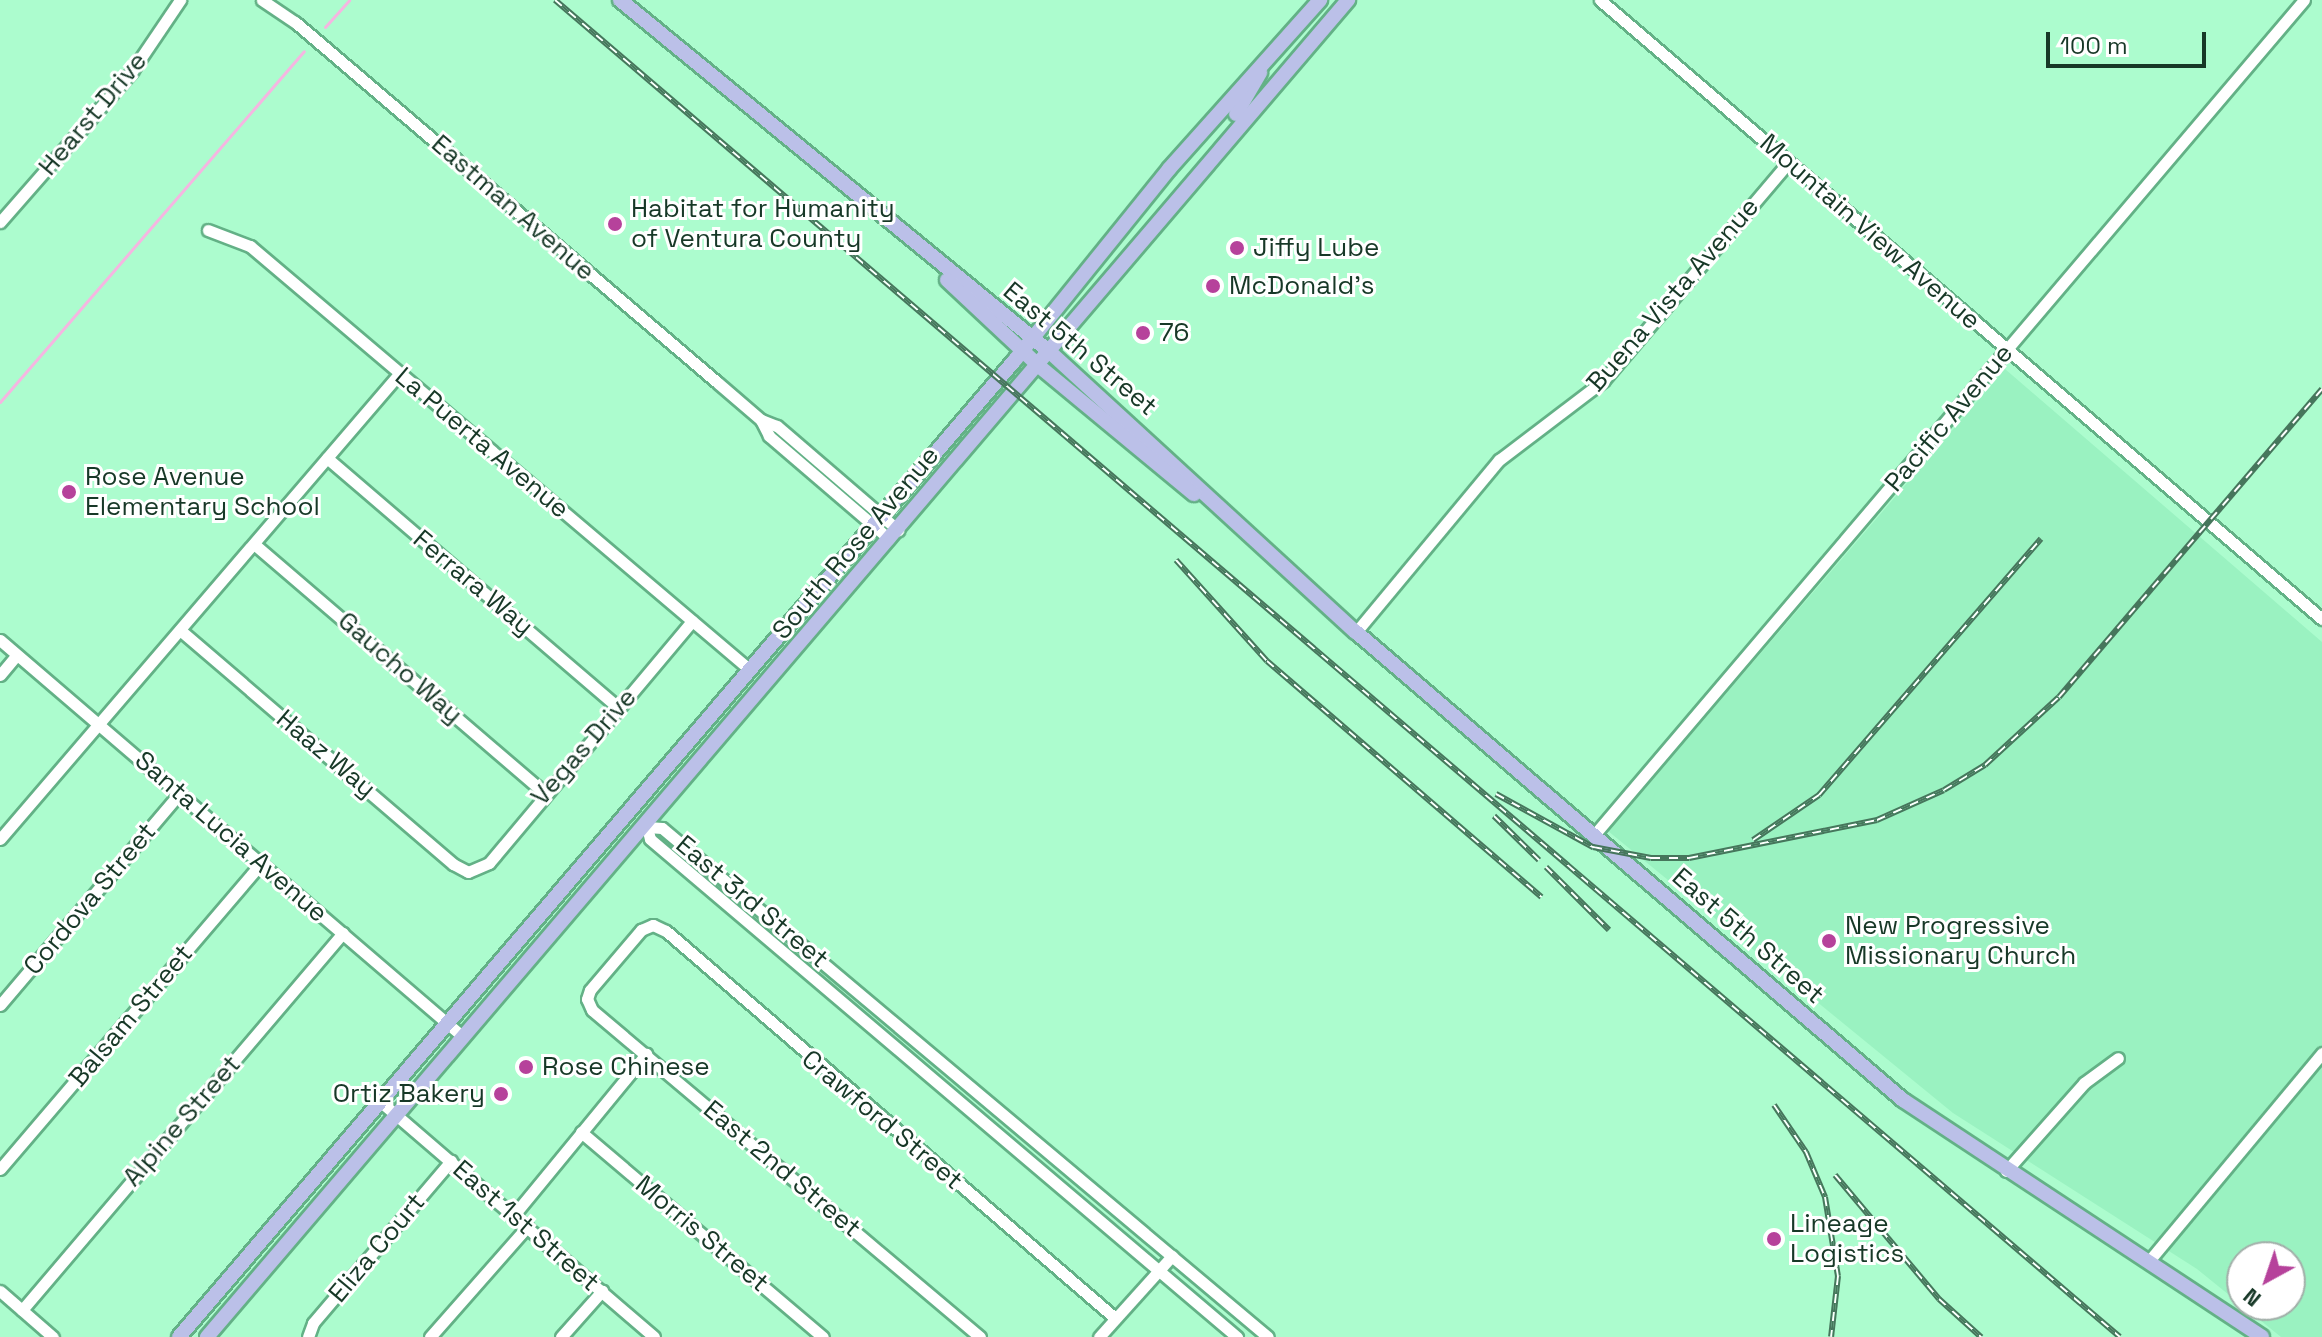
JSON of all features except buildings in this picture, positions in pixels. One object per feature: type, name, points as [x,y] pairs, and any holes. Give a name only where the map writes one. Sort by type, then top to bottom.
[{"type":"main road","name":"East 5th Street","points":[[620,0],[882,220],[1051,353],[1164,452],[1237,526]]},
{"type":"main road","name":"South Rose Avenue","points":[[179,1337],[1023,351],[1161,178],[1320,0]]},
{"type":"main road","name":"South Rose Avenue","points":[[207,1337],[398,1116],[462,1036],[647,827],[1051,353],[1197,172],[1348,0]]},
{"type":"main road","points":[[1197,172],[1197,159],[1249,100],[1264,62]]},
{"type":"main road","name":"East 5th Street","points":[[882,220],[1039,366],[1237,526],[1356,632],[1903,1100],[2006,1171],[2262,1337]]},
{"type":"main road","points":[[489,1006],[487,993],[538,935],[538,921]]},
{"type":"street","name":"Hearst Drive","points":[[0,222],[132,71],[180,0]]},
{"type":"street","name":"Eastman Avenue","points":[[262,0],[314,38],[761,420],[777,426],[894,534]]},
{"type":"street","name":"Mountain View Avenue","points":[[1600,0],[2322,619]]},
{"type":"street","name":"Pacific Avenue","points":[[1594,835],[2304,0]]},
{"type":"street","name":"Buena Vista Avenue","points":[[1356,632],[1499,460],[1603,381],[1789,162]]},
{"type":"street","name":"La Puerta Avenue","points":[[208,230],[250,246],[749,669]]},
{"type":"street","points":[[0,839],[399,374]]},
{"type":"street","name":"Ferrara Way","points":[[327,458],[618,707]]},
{"type":"street","name":"Gaucho Way","points":[[254,544],[545,793]]},
{"type":"street","name":"Vegas Drive","points":[[474,871],[489,863],[692,621]]},
{"type":"street","name":"Haaz Way","points":[[180,630],[453,864],[474,871]]},
{"type":"street","name":"Santa Lucia Avenue","points":[[0,640],[462,1036]]},
{"type":"street","points":[[0,675],[17,655]]},
{"type":"street","name":"Cordova Street","points":[[0,1005],[180,793]]},
{"type":"street","points":[[630,813],[647,827]]},
{"type":"street","name":"East 3rd Street","points":[[1237,1337],[650,839],[647,827],[662,828],[1268,1337]]},
{"type":"street","name":"Balsam Street","points":[[0,1169],[261,863]]},
{"type":"street","name":"East 2nd Street","points":[[649,925],[595,982],[587,999],[592,1010],[980,1337]]},
{"type":"street","name":"Crawford Street","points":[[649,925],[666,931],[1115,1318]]},
{"type":"street","name":"Alpine Street","points":[[22,1310],[343,933]]},
{"type":"street","points":[[2148,1262],[2322,1053]]},
{"type":"street","points":[[513,1216],[646,1054]]},
{"type":"street","points":[[2006,1171],[2084,1083],[2118,1058]]},
{"type":"street","name":"East 1st Street","points":[[381,1102],[654,1337]]},
{"type":"street","name":"Morris Street","points":[[581,1132],[823,1337]]},
{"type":"street","name":"Eliza Court","points":[[308,1337],[313,1323],[451,1161]]},
{"type":"street","points":[[430,1337],[527,1227]]},
{"type":"street","points":[[1099,1337],[1172,1256]]},
{"type":"street","points":[[0,1291],[53,1337]]},
{"type":"street","points":[[561,1337],[602,1291]]},
{"type":"shaded area","points":[[2005,369],[2322,642],[2322,1337],[2281,1337],[2261,1321],[2306,1321],[2306,1241],[2226,1241],[2226,1292],[2197,1269],[1953,1113],[1608,831]]},
{"type":"waterway","points":[[325,27],[349,0]]},
{"type":"waterway","points":[[0,402],[304,51]]},
{"type":"railway","points":[[555,0],[2120,1337]]},
{"type":"railway","points":[[1496,794],[1593,847],[1651,858],[1689,858],[1877,820],[1944,790],[1985,765],[2059,697],[2322,389]]},
{"type":"railway","points":[[1753,840],[1819,795],[2041,539]]},
{"type":"railway","points":[[1176,560],[1267,661],[1541,897]]},
{"type":"railway","points":[[1494,816],[1539,860]]},
{"type":"railway","points":[[1546,867],[1609,930]]},
{"type":"railway","points":[[1774,1105],[1806,1152],[1825,1197],[1838,1276],[1831,1337]]},
{"type":"railway","points":[[1835,1175],[1939,1299],[1981,1337]]},
{"type":"place","name":"Habitat for Humanity of Ventura County","points":[[615,224]]},
{"type":"place","name":"Jiffy Lube","points":[[1237,248]]},
{"type":"place","name":"McDonald's","points":[[1213,286]]},
{"type":"place","name":"76","points":[[1143,333]]},
{"type":"place","name":"Rose Avenue Elementary School","points":[[69,492]]},
{"type":"place","name":"New Progressive Missionary Church","points":[[1829,941]]},
{"type":"place","name":"Rose Chinese","points":[[526,1067]]},
{"type":"place","name":"Ortiz Bakery","points":[[501,1094]]},
{"type":"place","name":"Lineage Logistics","points":[[1774,1239]]}]
